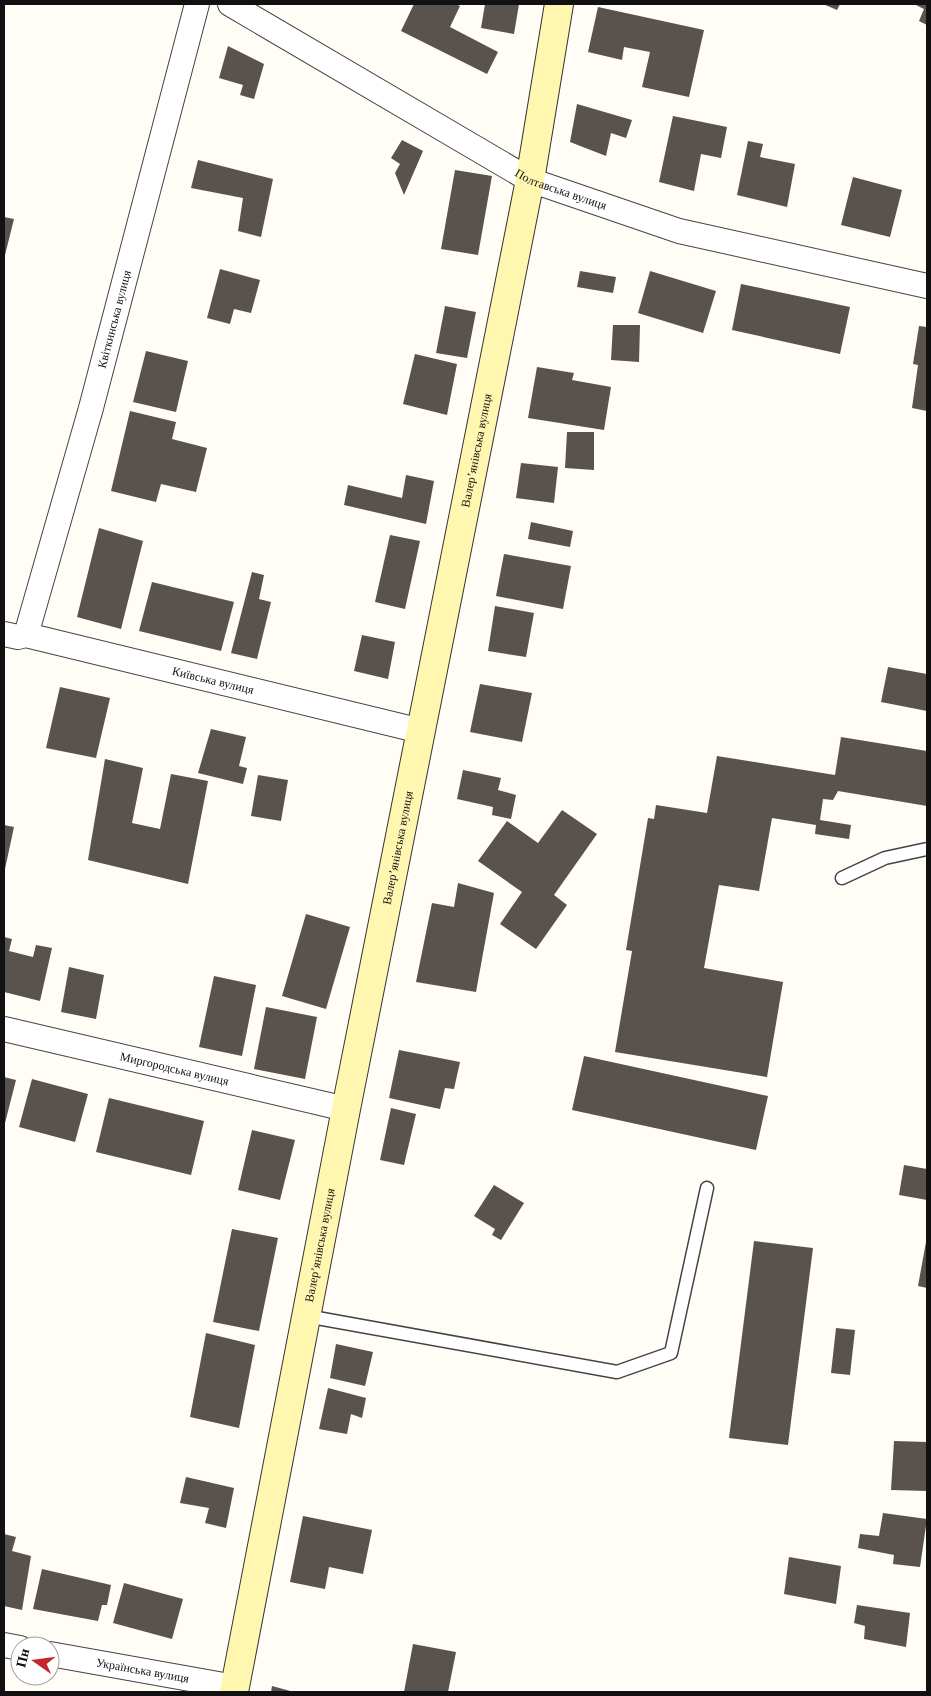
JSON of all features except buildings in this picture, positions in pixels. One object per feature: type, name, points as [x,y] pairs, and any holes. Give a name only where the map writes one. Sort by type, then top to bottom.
[{"type":"street","name":"Квіткинська вулиця","points":[[15,634],[92,408],[198,4]]},
{"type":"street","name":"Полтавська вулиця","points":[[230,4],[530,180],[679,231],[927,286]]},
{"type":"street","name":"Валер’янівська вулиця","points":[[235,1690],[346,1109],[530,180],[559,4]]},
{"type":"street","name":"Київська вулиця","points":[[15,634],[421,731]]},
{"type":"street","name":"Миргородська вулиця","points":[[4,1029],[346,1109]]},
{"type":"street","name":"Українська вулиця","points":[[60,1656],[235,1690]]},
{"type":"lane","points":[[842,878],[885,858],[927,849]]},
{"type":"lane","points":[[306,1316],[617,1372],[671,1353],[707,1188]]}]
